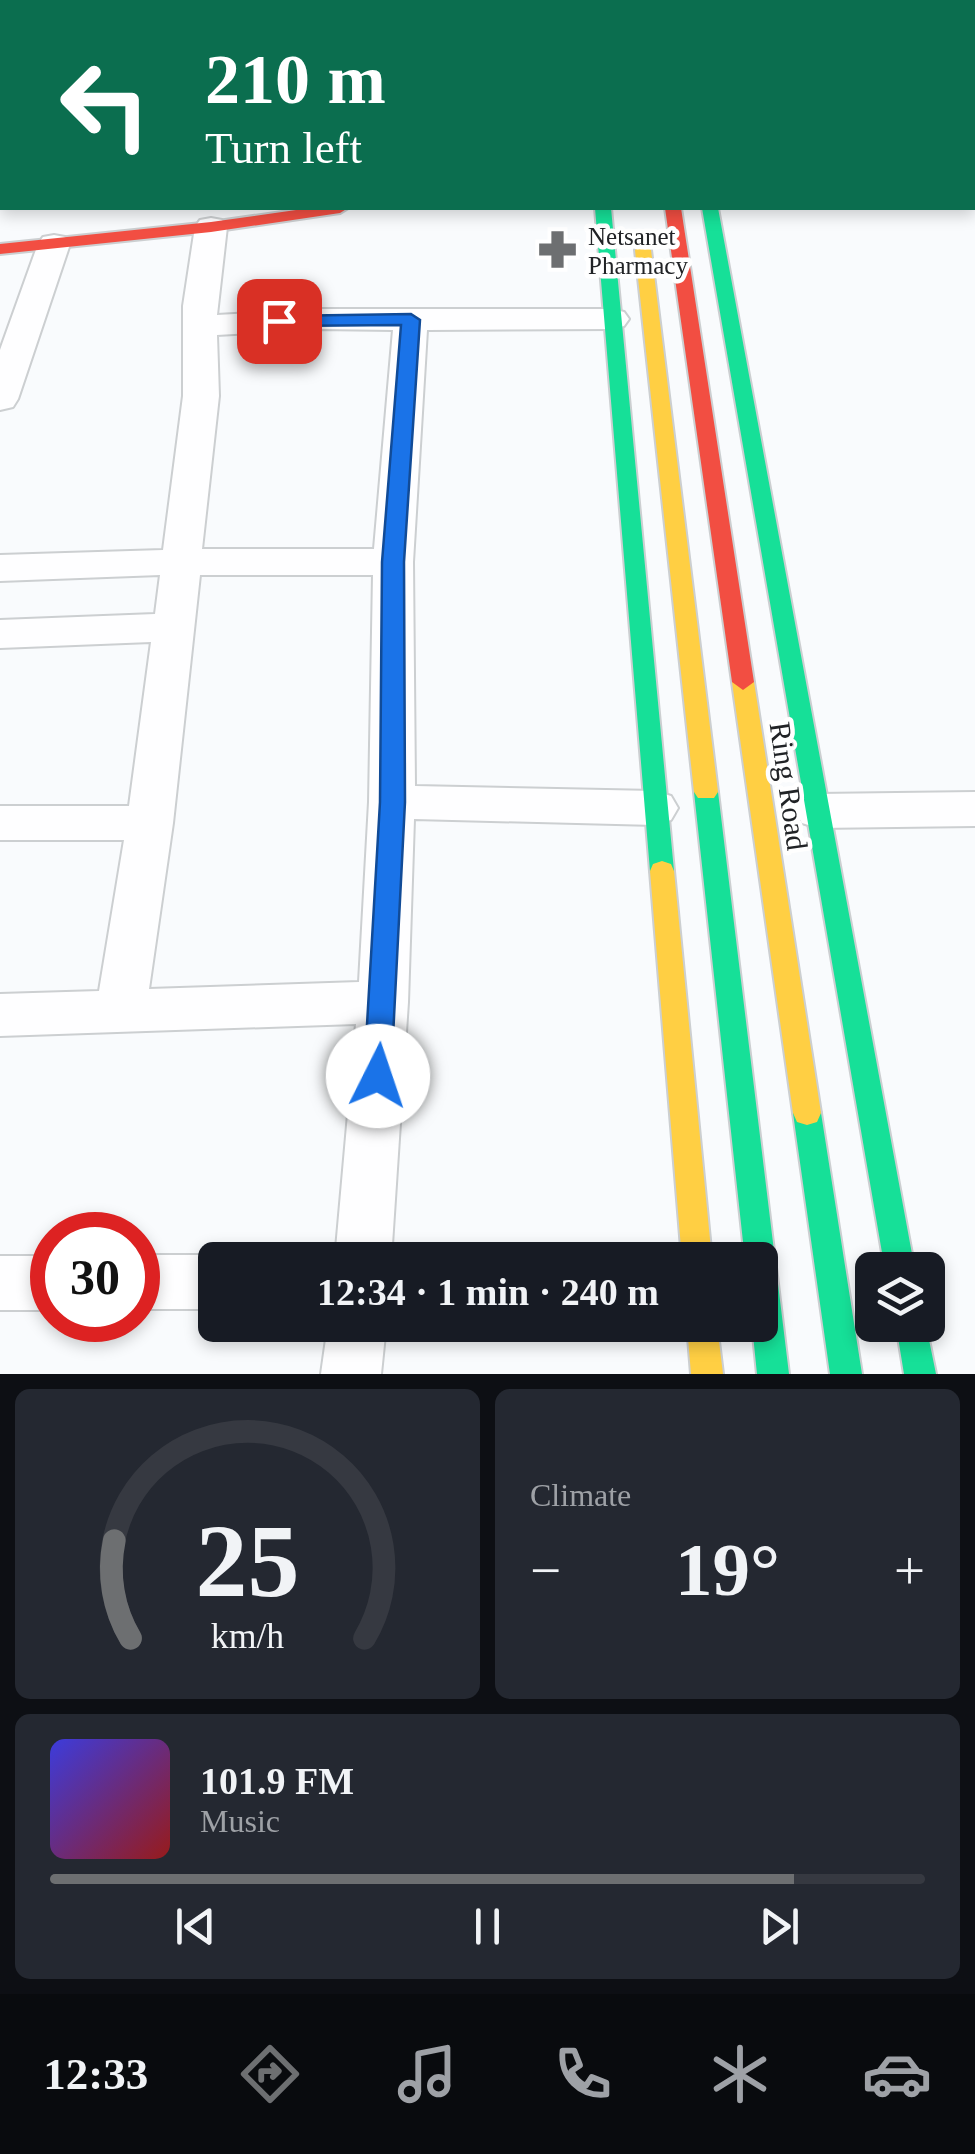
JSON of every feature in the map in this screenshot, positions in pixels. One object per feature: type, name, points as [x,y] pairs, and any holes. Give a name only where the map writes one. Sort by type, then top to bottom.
[{"type":"main road","points":[[0,235],[314,210]]},
{"type":"main road","points":[[603,210],[694,1242]]},
{"type":"main road","name":"Ring Road","points":[[673,210],[846,1374]]},
{"type":"main road","points":[[710,210],[897,1252]]},
{"type":"main road","points":[[0,250],[222,217]]},
{"type":"main road","points":[[640,225],[774,1374]]},
{"type":"main road","points":[[704,1342],[707,1374]]},
{"type":"main road","points":[[914,1342],[920,1374]]},
{"type":"street","points":[[121,1010],[150,823],[201,396],[200,306],[222,217]]},
{"type":"street","points":[[0,399],[54,244]]},
{"type":"street","points":[[201,326],[318,318],[612,319]]},
{"type":"street","points":[[364,1242],[383,1002],[392,802],[393,562],[411,320]]},
{"type":"street","points":[[0,568],[180,562],[393,562]]},
{"type":"street","points":[[0,634],[172,627]]},
{"type":"street","points":[[392,802],[656,808]]},
{"type":"street","points":[[818,811],[975,808]]},
{"type":"street","points":[[0,823],[150,823]]},
{"type":"street","points":[[0,1015],[383,1002]]},
{"type":"street","points":[[160,1282],[198,1282]]},
{"type":"street","points":[[0,1283],[30,1283]]},
{"type":"street","points":[[351,1374],[355,1342]]},
{"type":"traffic: fast","points":[[603,210],[662,871]]},
{"type":"traffic: fast","points":[[710,210],[897,1252]]},
{"type":"traffic: fast","points":[[706,792],[773,1374]]},
{"type":"traffic: fast","points":[[807,1113],[846,1374]]},
{"type":"traffic: fast","points":[[914,1342],[920,1374]]},
{"type":"traffic: slow","points":[[643,250],[706,792]]},
{"type":"traffic: slow","points":[[743,682],[807,1113]]},
{"type":"traffic: slow","points":[[662,871],[695,1242]]},
{"type":"traffic: slow","points":[[704,1342],[707,1374]]},
{"type":"traffic: jam","points":[[0,249],[211,227],[326,210]]},
{"type":"traffic: jam","points":[[673,210],[743,682]]},
{"type":"place","name":"Netsanet Pharmacy","points":[[558,250]]},
{"type":"route","points":[[279,321],[411,320],[393,562],[392,802],[378,1076]]}]
